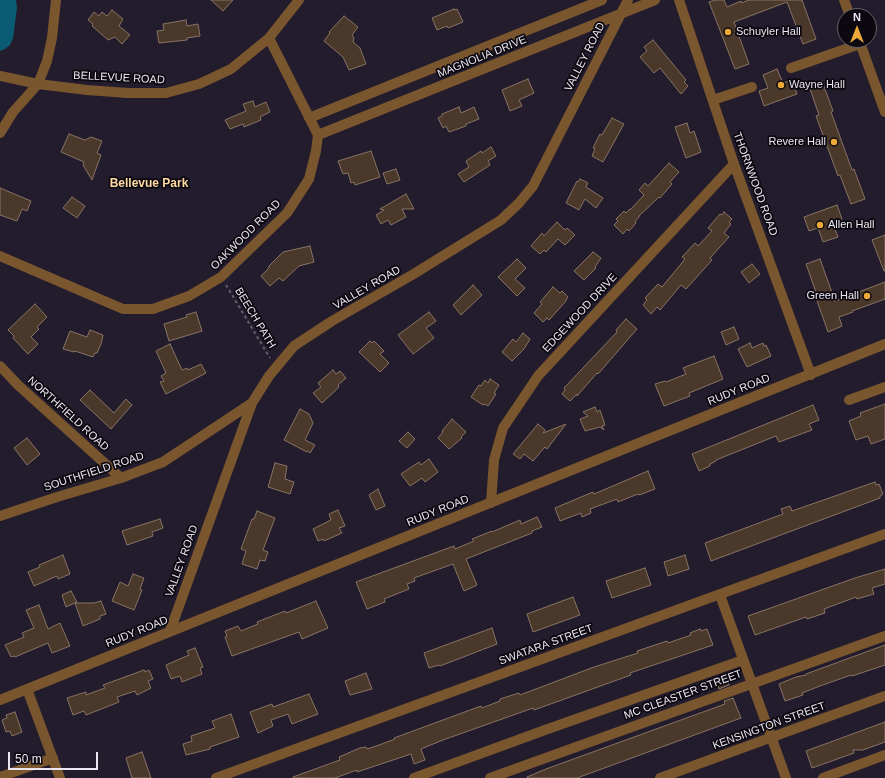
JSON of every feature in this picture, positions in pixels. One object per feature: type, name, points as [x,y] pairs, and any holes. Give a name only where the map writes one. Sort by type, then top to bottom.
[{"type":"street","points":[[0,133],[14,112],[38,84],[47,61],[56,0]]},
{"type":"street","name":"BELLEVUE ROAD","points":[[0,76],[38,84],[128,93],[166,93],[199,84],[231,69],[269,38],[299,0]]},
{"type":"street","name":"MAGNOLIA DRIVE","points":[[309,118],[602,0]]},
{"type":"street","name":"VALLEY ROAD","points":[[170,631],[252,403],[269,376],[294,346],[332,321],[412,275],[501,220],[519,203],[533,186],[628,0]]},
{"type":"street","name":"MAGNOLIA DRIVE","points":[[318,135],[656,0]]},
{"type":"street","name":"THORNWOOD ROAD","points":[[679,0],[734,164],[811,375]]},
{"type":"street","points":[[269,38],[318,135]]},
{"type":"street","points":[[791,68],[843,48]]},
{"type":"street","points":[[862,48],[881,91],[885,112]]},
{"type":"street","points":[[713,100],[752,87]]},
{"type":"street","name":"OAKWOOD ROAD","points":[[0,256],[123,309],[153,309],[189,296],[221,277],[287,213],[309,179],[316,151],[318,135]]},
{"type":"street","name":"EDGEWOOD DRIVE","points":[[491,503],[494,460],[503,428],[538,376],[734,164]]},
{"type":"street","name":"RUDY ROAD","points":[[0,700],[885,344]]},
{"type":"street","name":"NORTHFIELD ROAD","points":[[0,366],[18,385],[121,478]]},
{"type":"street","points":[[849,400],[885,387]]},
{"type":"street","name":"SOUTHFIELD ROAD","points":[[0,516],[121,478],[162,462],[252,403]]},
{"type":"street","name":"SWATARA STREET","points":[[216,778],[885,534]]},
{"type":"street","points":[[720,595],[786,778]]},
{"type":"street","name":"MC CLEASTER STREET","points":[[490,778],[885,636]]},
{"type":"street","points":[[414,778],[743,660]]},
{"type":"street","points":[[27,689],[60,778]]},
{"type":"street","name":"KENSINGTON STREET","points":[[660,778],[885,696]]},
{"type":"street","points":[[823,778],[885,755]]},
{"type":"street","points":[[0,777],[53,758]]},
{"type":"street","points":[[245,768],[248,778]]},
{"type":"path","name":"BEECH PATH","points":[[221,277],[276,368]]},
{"type":"water","points":[[0,0],[16,0],[17,8],[13,38],[10,45],[0,51]]},
{"type":"building","points":[[211,0],[233,0],[223,11]]},
{"type":"building","name":"Schuyler Hall","points":[[724,0],[727,7],[741,1],[741,3],[749,0],[802,0],[816,39],[803,44],[787,2],[734,22],[749,64],[735,69],[709,2]]},
{"type":"building","points":[[457,9],[463,22],[448,28],[447,26],[437,30],[432,18]]},
{"type":"building","points":[[112,10],[123,19],[119,26],[130,35],[122,44],[115,37],[108,40],[92,26],[93,24],[88,20],[94,12],[99,16],[102,12],[107,16]]},
{"type":"building","points":[[344,16],[358,27],[352,35],[354,38],[353,42],[360,48],[366,64],[349,70],[343,57],[324,41],[330,33],[329,32]]},
{"type":"building","points":[[186,20],[187,26],[198,24],[200,36],[187,38],[187,40],[159,43],[157,31],[164,30],[163,24]]},
{"type":"building","points":[[653,40],[686,80],[684,82],[688,86],[681,94],[660,68],[654,73],[640,57],[647,51],[644,47]]},
{"type":"building","name":"Wayne Hall","points":[[777,69],[783,83],[792,80],[797,94],[764,106],[759,91],[768,88],[763,75]]},
{"type":"building","points":[[528,79],[534,93],[519,100],[522,106],[510,111],[502,90]]},
{"type":"building","name":"Revere Hall","points":[[822,81],[833,111],[831,112],[852,170],[854,169],[865,199],[851,204],[840,175],[838,176],[816,116],[819,115],[809,86]]},
{"type":"building","points":[[253,101],[255,107],[266,102],[270,112],[260,117],[261,120],[244,127],[243,124],[230,129],[225,120],[246,111],[243,104]]},
{"type":"building","points":[[459,107],[461,113],[474,107],[479,119],[466,124],[466,126],[449,132],[446,126],[443,128],[438,118],[442,116],[442,114]]},
{"type":"building","points":[[612,118],[624,124],[603,162],[592,156],[595,149],[593,148],[600,134],[602,135]]},
{"type":"building","points":[[687,123],[690,133],[694,131],[701,152],[686,158],[675,127]]},
{"type":"building","points":[[69,134],[85,140],[91,137],[102,141],[97,153],[101,155],[92,180],[83,165],[84,162],[61,152]]},
{"type":"building","points":[[491,147],[496,156],[488,161],[490,165],[464,182],[458,174],[469,167],[466,161],[481,151],[482,153]]},
{"type":"building","points":[[371,151],[380,177],[355,185],[354,182],[351,183],[348,173],[343,174],[338,161]]},
{"type":"building","points":[[669,163],[679,172],[670,182],[672,184],[660,198],[659,197],[639,216],[635,222],[636,223],[629,231],[627,229],[623,234],[614,225],[618,221],[616,219],[624,211],[626,213],[630,210],[644,195],[639,190],[645,183],[648,186]]},
{"type":"building","points":[[396,169],[400,180],[387,184],[383,173]]},
{"type":"building","points":[[580,179],[588,183],[586,187],[603,198],[596,208],[585,199],[579,210],[566,203],[577,181],[578,182]]},
{"type":"building","points":[[0,188],[31,201],[27,211],[22,209],[17,221],[0,215]]},
{"type":"building","points":[[406,194],[414,209],[402,209],[406,217],[391,225],[388,220],[381,224],[376,215],[384,210],[380,209]]},
{"type":"building","points":[[72,197],[85,206],[77,218],[63,208]]},
{"type":"building","name":"Allen Hall","points":[[837,205],[842,219],[832,222],[838,237],[823,242],[818,228],[809,231],[804,217]]},
{"type":"building","points":[[724,212],[732,219],[729,222],[731,224],[724,233],[729,237],[710,258],[712,260],[686,289],[681,285],[660,310],[657,307],[651,314],[643,305],[647,300],[645,298],[658,284],[662,287],[685,259],[682,257],[695,243],[698,246],[712,231],[708,228],[720,214],[722,215]]},
{"type":"building","points":[[557,222],[565,230],[567,228],[575,235],[565,245],[558,239],[546,252],[544,250],[540,254],[531,246],[542,233],[544,236]]},
{"type":"building","name":"Green Hall","points":[[885,235],[885,271],[884,271],[872,240]]},
{"type":"building","points":[[310,246],[314,262],[299,266],[283,281],[279,278],[270,286],[261,276],[283,252]]},
{"type":"building","points":[[593,252],[601,258],[595,267],[596,268],[584,280],[574,271]]},
{"type":"building","points":[[517,259],[526,268],[515,279],[525,288],[517,296],[498,277]]},
{"type":"building","name":"Green Hall","points":[[820,259],[835,301],[885,282],[885,299],[839,317],[842,326],[828,332],[806,264]]},
{"type":"building","points":[[752,264],[760,274],[749,283],[741,272]]},
{"type":"building","points":[[473,285],[482,295],[461,315],[453,305]]},
{"type":"building","points":[[553,287],[560,293],[562,291],[568,297],[549,320],[547,318],[543,322],[534,313],[542,304],[540,302]]},
{"type":"building","points":[[35,304],[47,317],[37,327],[39,329],[31,337],[38,344],[28,354],[13,338],[14,336],[8,330]]},
{"type":"building","points":[[196,312],[202,331],[169,341],[164,324],[187,317],[186,315]]},
{"type":"building","points":[[429,312],[436,321],[426,328],[434,338],[413,354],[398,335]]},
{"type":"building","points":[[626,319],[637,329],[598,374],[597,373],[577,396],[577,394],[570,401],[562,394],[565,390],[564,388],[617,332],[616,330]]},
{"type":"building","points":[[734,327],[739,339],[726,345],[721,332]]},
{"type":"building","points":[[90,330],[103,335],[97,353],[95,353],[93,357],[63,349],[70,331],[87,337]]},
{"type":"building","points":[[523,333],[530,339],[524,349],[512,361],[502,352],[513,339],[516,342]]},
{"type":"building","points":[[370,341],[372,343],[374,341],[384,351],[380,354],[389,363],[380,372],[359,352]]},
{"type":"building","points":[[750,343],[752,348],[763,343],[764,346],[766,345],[771,356],[747,367],[738,349]]},
{"type":"building","points":[[170,344],[182,370],[187,368],[188,370],[201,364],[206,373],[166,394],[160,382],[164,381],[161,376],[166,373],[156,351]]},
{"type":"building","points":[[714,356],[723,379],[689,393],[690,396],[664,406],[655,384],[666,382],[686,374],[683,368]]},
{"type":"building","points":[[333,370],[336,374],[340,371],[346,378],[322,403],[313,393],[321,387],[318,383]]},
{"type":"building","points":[[490,379],[499,385],[494,393],[496,394],[488,406],[485,404],[483,405],[471,397],[479,385],[481,386],[485,380],[488,383]]},
{"type":"building","points":[[90,390],[114,413],[126,399],[132,405],[111,429],[80,400]]},
{"type":"building","points":[[885,404],[885,439],[871,444],[868,436],[856,440],[849,421],[861,416],[860,413]]},
{"type":"building","points":[[813,405],[819,420],[809,424],[812,430],[779,442],[776,436],[716,460],[710,464],[710,466],[699,471],[692,454]]},
{"type":"building","points":[[595,407],[597,412],[600,410],[605,425],[602,426],[604,430],[600,427],[585,431],[580,419],[588,416],[583,412]]},
{"type":"building","points":[[300,409],[309,414],[313,423],[305,440],[315,445],[310,453],[284,440]]},
{"type":"building","points":[[452,419],[466,432],[461,437],[462,438],[449,449],[438,438]]},
{"type":"building","points":[[538,424],[545,430],[543,433],[566,424],[547,449],[545,447],[533,461],[524,454],[520,459],[513,454]]},
{"type":"building","points":[[408,432],[415,439],[407,448],[399,441]]},
{"type":"building","points":[[27,438],[40,454],[27,465],[14,448]]},
{"type":"building","points":[[429,459],[438,472],[425,482],[422,478],[410,486],[401,474],[419,462],[421,465]]},
{"type":"building","points":[[275,463],[287,466],[285,479],[294,482],[290,494],[268,487]]},
{"type":"building","points":[[648,471],[655,489],[618,502],[617,499],[590,509],[591,513],[582,517],[581,513],[560,521],[555,508],[593,492],[594,494]]},
{"type":"building","points":[[875,482],[876,485],[879,484],[883,494],[880,498],[711,561],[705,543],[783,514],[781,509],[790,506],[792,511]]},
{"type":"building","points":[[378,489],[385,506],[376,510],[369,495]]},
{"type":"building","points":[[338,510],[345,526],[339,528],[342,533],[324,541],[323,539],[318,541],[313,529],[331,520],[329,514]]},
{"type":"building","points":[[257,511],[275,518],[263,550],[268,552],[265,561],[260,560],[257,569],[242,564],[246,551],[241,549],[252,519],[254,519]]},
{"type":"building","points":[[537,517],[542,527],[532,531],[532,533],[466,559],[477,585],[464,591],[453,564],[414,578],[415,581],[407,584],[409,589],[384,599],[385,602],[367,609],[356,582],[454,546],[455,549],[474,541],[472,539],[520,520],[521,524]]},
{"type":"building","points":[[160,519],[163,528],[152,532],[153,536],[127,545],[122,531]]},
{"type":"building","points":[[63,555],[70,574],[58,579],[57,576],[34,586],[28,572],[40,567],[39,565]]},
{"type":"building","points":[[685,555],[689,569],[668,576],[664,562]]},
{"type":"building","points":[[645,568],[651,585],[612,598],[606,581]]},
{"type":"building","points":[[885,569],[885,584],[872,588],[874,594],[857,599],[856,597],[824,609],[825,613],[807,619],[806,617],[755,635],[748,616],[855,578]]},
{"type":"building","points":[[133,574],[144,578],[140,589],[142,590],[134,610],[112,601],[120,582],[128,586]]},
{"type":"building","points":[[71,591],[77,602],[66,607],[62,595]]},
{"type":"building","points":[[573,597],[580,615],[533,632],[527,614]]},
{"type":"building","points":[[101,601],[106,614],[100,616],[100,619],[83,626],[75,603],[94,603]]},
{"type":"building","points":[[316,601],[328,628],[302,639],[299,632],[232,656],[225,637],[227,636],[225,631],[238,626],[241,631],[258,624],[257,622],[285,611],[286,613]]},
{"type":"building","points":[[39,605],[48,629],[60,623],[70,646],[52,653],[48,643],[15,657],[11,657],[5,645],[24,637],[22,633],[34,628],[26,610]]},
{"type":"building","points":[[492,628],[497,644],[440,666],[429,668],[424,653]]},
{"type":"building","points":[[700,629],[701,631],[707,629],[713,645],[630,673],[631,675],[534,710],[533,708],[443,740],[421,749],[425,760],[414,764],[411,754],[335,778],[293,778],[340,760],[339,757],[360,748],[366,747],[367,749],[379,745],[481,706],[482,708],[500,701],[500,699],[519,693],[520,695],[594,667],[638,653],[637,651],[691,635],[690,633]]},
{"type":"building","points":[[885,645],[885,665],[820,686],[802,693],[803,695],[785,701],[779,684]]},
{"type":"building","points":[[195,648],[203,667],[200,668],[202,674],[182,682],[180,676],[171,679],[166,665],[189,655],[187,651]]},
{"type":"building","points":[[144,670],[145,672],[149,670],[153,679],[148,681],[151,688],[137,695],[135,691],[117,697],[119,702],[86,715],[84,711],[73,715],[67,698],[86,692],[86,695],[105,688],[103,685]]},
{"type":"building","points":[[366,673],[372,689],[350,695],[345,681]]},
{"type":"building","points":[[726,677],[729,685],[719,689],[716,680]]},
{"type":"building","points":[[309,694],[318,714],[292,724],[288,714],[271,720],[273,726],[258,733],[250,712],[272,704],[273,707]]},
{"type":"building","points":[[733,698],[741,718],[577,778],[527,778],[546,769],[725,704],[724,701]]},
{"type":"building","points":[[15,712],[22,732],[12,736],[10,731],[6,732],[2,720],[7,718],[6,715]]},
{"type":"building","points":[[231,714],[239,737],[210,747],[210,749],[186,755],[183,744],[192,741],[191,736],[215,728],[212,721]]},
{"type":"building","points":[[885,722],[885,742],[863,750],[853,750],[854,753],[812,768],[806,751]]},
{"type":"building","points":[[142,752],[151,778],[132,778],[126,758]]},
{"type":"place","name":"Schuyler Hall","points":[[728,32]]},
{"type":"place","name":"Wayne Hall","points":[[781,85]]},
{"type":"place","name":"Revere Hall","points":[[834,142]]},
{"type":"place","name":"Allen Hall","points":[[820,225]]},
{"type":"place","name":"Green Hall","points":[[867,296]]},
{"type":"district","name":"Bellevue Park","points":[[149,184]]}]
